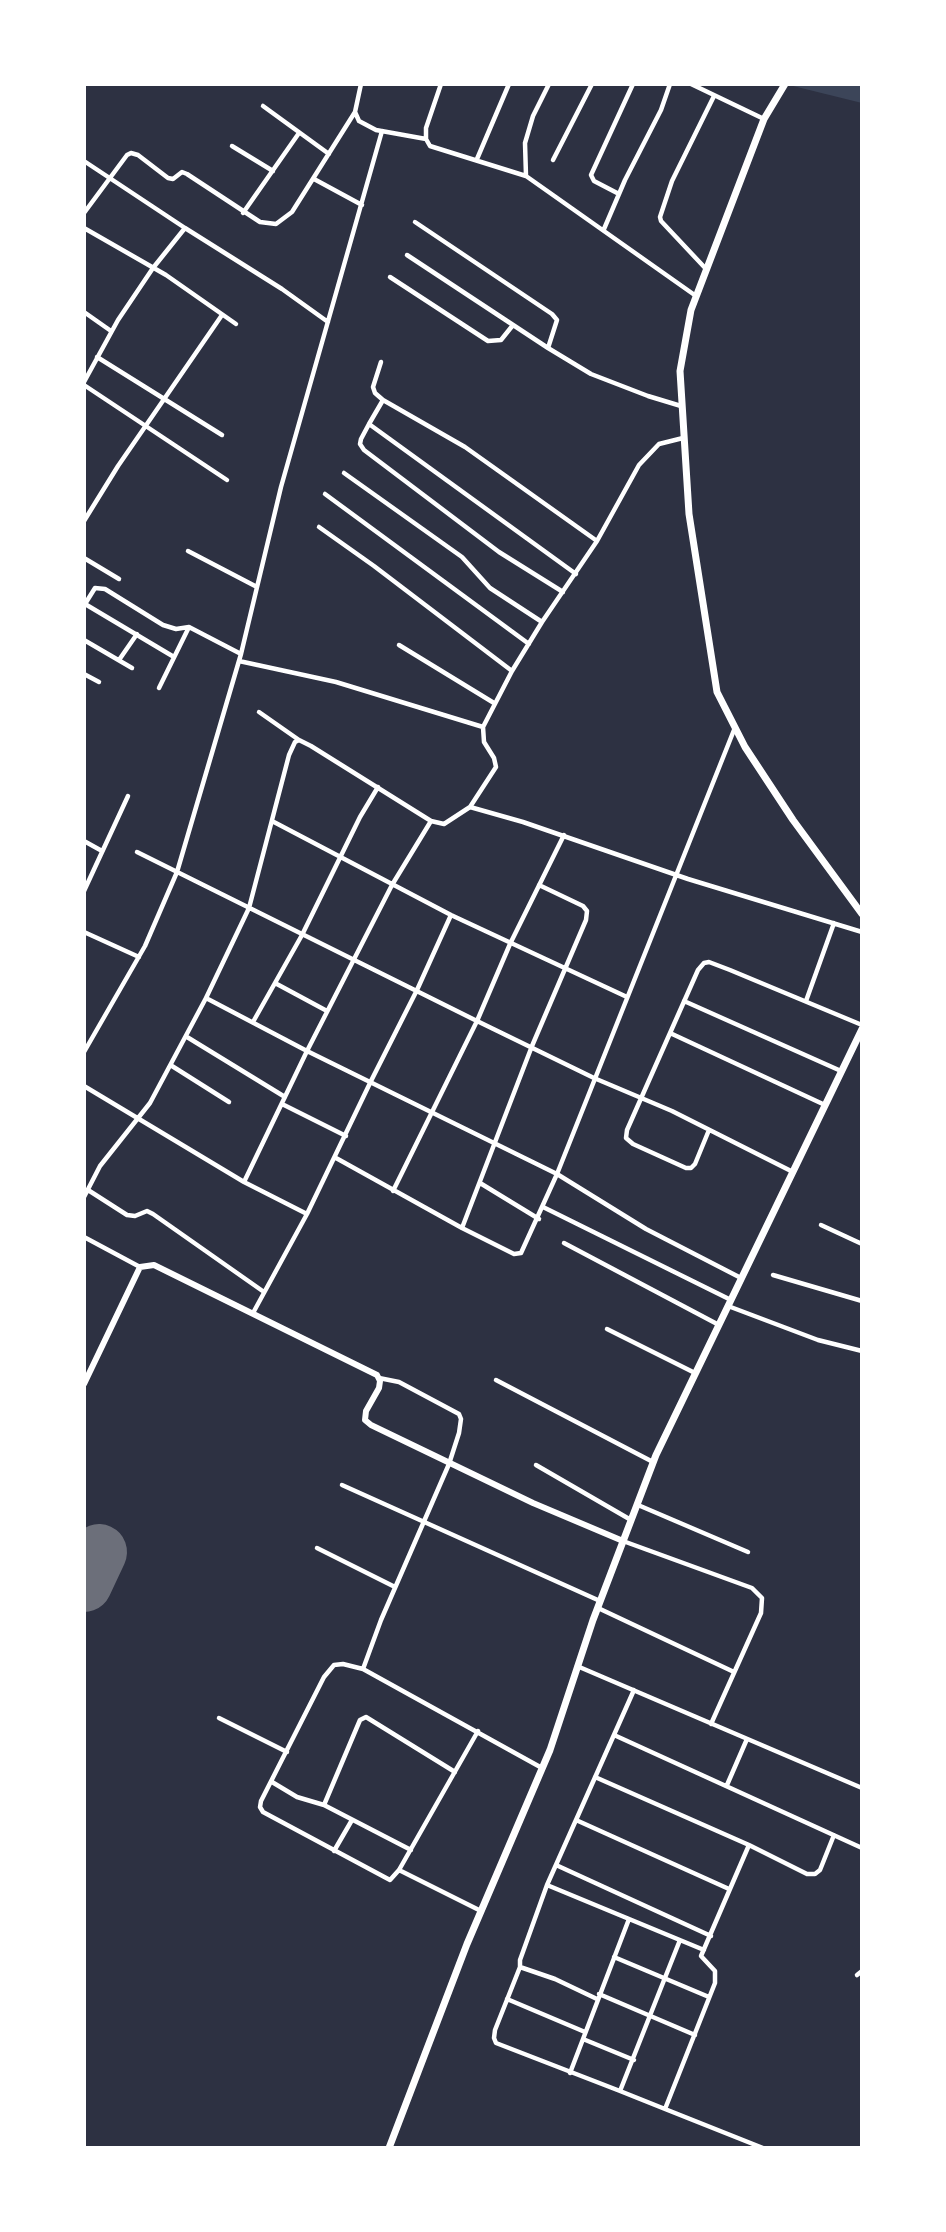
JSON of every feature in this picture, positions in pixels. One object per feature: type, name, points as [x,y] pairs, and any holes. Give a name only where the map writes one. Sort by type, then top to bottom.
[{"type":"main road","points":[[785,84],[764,119],[691,310],[680,371],[689,514],[717,692],[734,730],[781,802],[862,914]]},
{"type":"main road","points":[[389,2148],[481,1910],[542,1768],[598,1605],[653,1462],[862,1027]]},
{"type":"street","points":[[84,213],[127,155],[134,154],[168,178],[173,179],[182,172],[187,174],[243,213],[260,222],[276,224],[292,212],[355,112],[361,84]]},
{"type":"street","points":[[441,84],[426,128],[426,139],[433,148],[477,159],[526,176],[696,296]]},
{"type":"street","points":[[477,159],[509,84]]},
{"type":"street","points":[[526,176],[525,143],[533,116],[549,84]]},
{"type":"street","points":[[553,160],[592,84]]},
{"type":"street","points":[[619,194],[594,181],[590,175],[632,84]]},
{"type":"street","points":[[604,229],[661,110],[670,84]]},
{"type":"street","points":[[691,84],[764,119]]},
{"type":"street","points":[[707,270],[660,217],[672,181],[714,96]]},
{"type":"street","points":[[263,106],[329,154]]},
{"type":"street","points":[[355,112],[359,121],[366,126],[426,139]]},
{"type":"street","points":[[84,1052],[139,957],[177,872],[239,661],[281,487],[382,131]]},
{"type":"street","points":[[243,213],[299,132]]},
{"type":"street","points":[[232,146],[273,171]]},
{"type":"street","points":[[84,161],[185,229],[282,289],[328,322]]},
{"type":"street","points":[[314,179],[362,205]]},
{"type":"street","points":[[415,222],[552,314],[557,320],[548,348]]},
{"type":"street","points":[[84,228],[153,268],[236,324]]},
{"type":"street","points":[[185,229],[153,268],[111,331],[84,383],[228,480]]},
{"type":"street","points":[[407,255],[548,348],[591,373],[681,406]]},
{"type":"street","points":[[390,277],[488,341],[501,340],[513,325]]},
{"type":"street","points":[[84,312],[111,331]]},
{"type":"street","points":[[84,520],[222,315]]},
{"type":"street","points":[[97,357],[222,435]]},
{"type":"street","points":[[381,362],[373,387],[383,400],[466,447],[597,541]]},
{"type":"street","points":[[383,400],[361,439],[363,450],[499,552],[563,592]]},
{"type":"street","points":[[369,424],[576,575]]},
{"type":"street","points":[[259,712],[299,740],[431,821],[444,824],[470,807],[496,767],[484,742],[482,727],[541,622],[576,575],[639,465],[659,444],[684,437]]},
{"type":"street","points":[[344,473],[462,557],[490,588],[541,622]]},
{"type":"street","points":[[325,494],[529,644]]},
{"type":"street","points":[[319,527],[512,671]]},
{"type":"street","points":[[188,551],[257,587]]},
{"type":"street","points":[[84,558],[119,579]]},
{"type":"street","points":[[174,657],[84,604],[95,588],[105,589],[163,625],[176,629],[189,627],[240,654]]},
{"type":"street","points":[[159,688],[189,627]]},
{"type":"street","points":[[119,660],[137,634]]},
{"type":"street","points":[[84,640],[132,668]]},
{"type":"street","points":[[398,645],[494,703]]},
{"type":"street","points":[[239,661],[336,682],[482,727]]},
{"type":"street","points":[[84,674],[99,682]]},
{"type":"street","points":[[336,1158],[462,1228],[514,1254],[522,1253],[557,1174],[734,730]]},
{"type":"street","points":[[84,1197],[100,1166],[138,1120],[172,1066],[249,908],[289,755],[295,742],[299,740]]},
{"type":"street","points":[[253,1023],[302,935],[360,817],[379,788]]},
{"type":"street","points":[[84,891],[128,796]]},
{"type":"street","points":[[470,807],[564,835],[676,875],[862,932]]},
{"type":"street","points":[[272,821],[451,915],[627,997]]},
{"type":"street","points":[[244,1182],[353,960],[392,885],[431,821]]},
{"type":"street","points":[[392,1191],[477,1021],[510,944],[564,835]]},
{"type":"street","points":[[84,841],[102,851]]},
{"type":"street","points":[[137,852],[477,1021],[594,1078],[642,1097],[793,1172]]},
{"type":"street","points":[[462,1228],[532,1046],[568,968],[586,920],[587,911],[578,903],[539,885]]},
{"type":"street","points":[[252,1314],[336,1158],[371,1081],[418,990],[451,915]]},
{"type":"street","points":[[806,1001],[834,923]]},
{"type":"street","points":[[84,932],[139,957]]},
{"type":"street","points":[[709,1130],[691,1168],[633,1144],[626,1138],[627,1130],[684,1000],[704,963],[709,962],[806,1001],[862,1027]]},
{"type":"street","points":[[275,982],[327,1011]]},
{"type":"street","points":[[206,998],[307,1051],[496,1142],[557,1174],[646,1229],[741,1278]]},
{"type":"street","points":[[684,1000],[841,1071]]},
{"type":"street","points":[[670,1032],[825,1105]]},
{"type":"street","points":[[187,1037],[285,1097]]},
{"type":"street","points":[[172,1066],[229,1102]]},
{"type":"street","points":[[84,1086],[244,1182],[307,1214]]},
{"type":"street","points":[[282,1104],[346,1136]]},
{"type":"street","points":[[480,1183],[538,1219]]},
{"type":"street","points":[[88,1190],[127,1215],[135,1216],[147,1211],[153,1214],[264,1292]]},
{"type":"street","points":[[543,1207],[729,1303],[818,1339],[862,1351]]},
{"type":"street","points":[[821,1225],[862,1244]]},
{"type":"street","points":[[84,1237],[141,1268],[154,1265],[379,1378],[399,1382],[461,1416],[459,1433],[449,1464],[395,1587],[363,1669]]},
{"type":"street","points":[[564,1243],[719,1325]]},
{"type":"street","points":[[84,1384],[141,1268]]},
{"type":"street","points":[[774,1275],[862,1301]]},
{"type":"street","points":[[607,1329],[696,1374]]},
{"type":"street","points":[[379,1378],[379,1388],[366,1411],[365,1420],[371,1425],[533,1503],[623,1541],[752,1588],[762,1598],[761,1614],[711,1724]]},
{"type":"street","points":[[496,1380],[653,1462]]},
{"type":"street","points":[[536,1465],[631,1520]]},
{"type":"street","points":[[342,1485],[425,1522],[734,1672]]},
{"type":"street","points":[[637,1505],[748,1552]]},
{"type":"street","points":[[317,1548],[395,1587]]},
{"type":"street","points":[[478,1731],[411,1850],[390,1880],[263,1812],[261,1801],[324,1677],[334,1665],[343,1664],[363,1669],[478,1731],[542,1768]]},
{"type":"street","points":[[577,1666],[862,1788]]},
{"type":"street","points":[[634,1690],[547,1885],[494,2038],[496,2043],[569,2073],[763,2148]]},
{"type":"street","points":[[324,1805],[360,1720],[366,1717],[455,1772]]},
{"type":"street","points":[[219,1718],[287,1752]]},
{"type":"street","points":[[614,1735],[862,1848]]},
{"type":"street","points":[[727,1785],[747,1739]]},
{"type":"street","points":[[595,1777],[749,1845],[807,1874],[815,1874],[820,1870],[834,1835]]},
{"type":"street","points":[[272,1782],[297,1797],[324,1805],[411,1850]]},
{"type":"street","points":[[334,1851],[352,1820]]},
{"type":"street","points":[[576,1820],[729,1889]]},
{"type":"street","points":[[665,2109],[715,1983],[715,1971],[701,1956],[749,1845]]},
{"type":"street","points":[[556,1865],[711,1936]]},
{"type":"street","points":[[399,1870],[481,1910]]},
{"type":"street","points":[[547,1885],[704,1950]]},
{"type":"street","points":[[569,2073],[629,1919]]},
{"type":"street","points":[[620,2091],[680,1940]]},
{"type":"street","points":[[614,1956],[709,1997]]},
{"type":"street","points":[[520,1967],[651,2015],[695,2035]]},
{"type":"street","points":[[856,1975],[862,1971]]},
{"type":"street","points":[[507,1999],[585,2032]]},
{"type":"street","points":[[582,2039],[634,2060]]},
{"type":"shaded area","points":[[785,84],[862,84],[862,103]]},
{"type":"runway","points":[[84,1584],[99,1552]]}]
